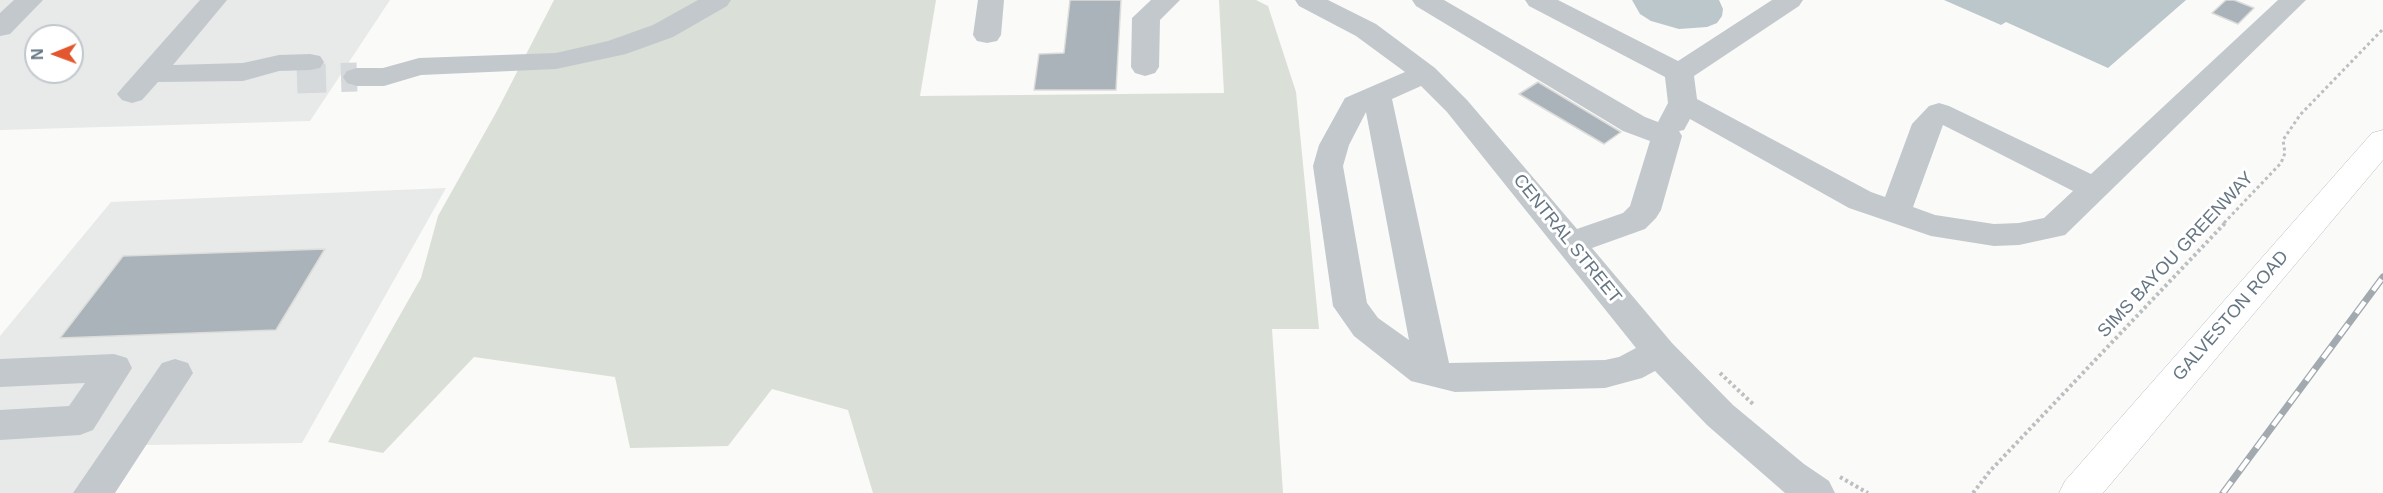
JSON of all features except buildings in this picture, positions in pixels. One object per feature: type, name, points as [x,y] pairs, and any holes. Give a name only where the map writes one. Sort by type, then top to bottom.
[{"type":"main road","name":"GALVESTON ROAD","points":[[2079,493],[2383,140]]},
{"type":"street","points":[[0,28],[30,0]]},
{"type":"street","points":[[214,0],[140,84],[243,72],[266,80],[304,70]]},
{"type":"street","points":[[363,69],[384,77],[419,67],[556,61],[616,48],[663,31],[718,0]]},
{"type":"street","points":[[987,35],[991,0]]},
{"type":"street","points":[[1144,67],[1146,18],[1167,0]]},
{"type":"street","name":"CENTRAL STREET","points":[[1308,0],[1366,30],[1425,74],[1457,106],[1659,352],[1720,415],[1790,475],[1815,493]]},
{"type":"street","points":[[1425,0],[1634,124],[1667,136]]},
{"type":"street","points":[[1538,0],[1679,73]]},
{"type":"street","points":[[1683,103],[1860,200],[1931,225],[1994,235],[2019,234],[2054,227],[2293,0]]},
{"type":"street","points":[[1679,73],[1786,1]]},
{"type":"street","points":[[1570,244],[1634,221],[1645,210],[1667,136],[1683,103],[1679,73]]},
{"type":"street","points":[[1425,74],[1355,104],[1334,145],[1328,166],[1350,306],[1365,327],[1424,371],[1455,378],[1605,374],[1629,368],[1659,352]]},
{"type":"street","points":[[1377,96],[1433,373]]},
{"type":"street","points":[[1895,213],[1927,123],[1939,112],[2096,189]]},
{"type":"street","points":[[0,373],[114,368],[80,420],[0,425]]},
{"type":"street","points":[[93,493],[175,373]]},
{"type":"path","name":"SIMS BAYOU GREENWAY","points":[[1973,493],[1990,471],[2281,162],[2285,153],[2283,140],[2300,115],[2383,29]]},
{"type":"shaded area","points":[[0,0],[390,0],[310,121],[0,130]]},
{"type":"shaded area","points":[[554,0],[936,0],[920,96],[1224,93],[1219,0],[1256,0],[1268,6],[1296,92],[1319,329],[1272,329],[1283,493],[873,493],[848,410],[772,389],[728,446],[630,448],[615,377],[474,357],[383,453],[328,442],[421,278],[438,216],[498,109]]},
{"type":"shaded area","points":[[1632,0],[1719,0],[1723,9],[1722,16],[1717,23],[1707,27],[1679,29],[1651,21],[1640,14]]},
{"type":"shaded area","points":[[1944,0],[2186,0],[2108,68],[2006,22],[2001,25]]},
{"type":"shaded area","points":[[446,188],[302,443],[143,445],[110,493],[0,493],[0,336],[111,202]]},
{"type":"tunnel","points":[[297,79],[357,77]]},
{"type":"railway","points":[[2223,493],[2383,277]]}]
